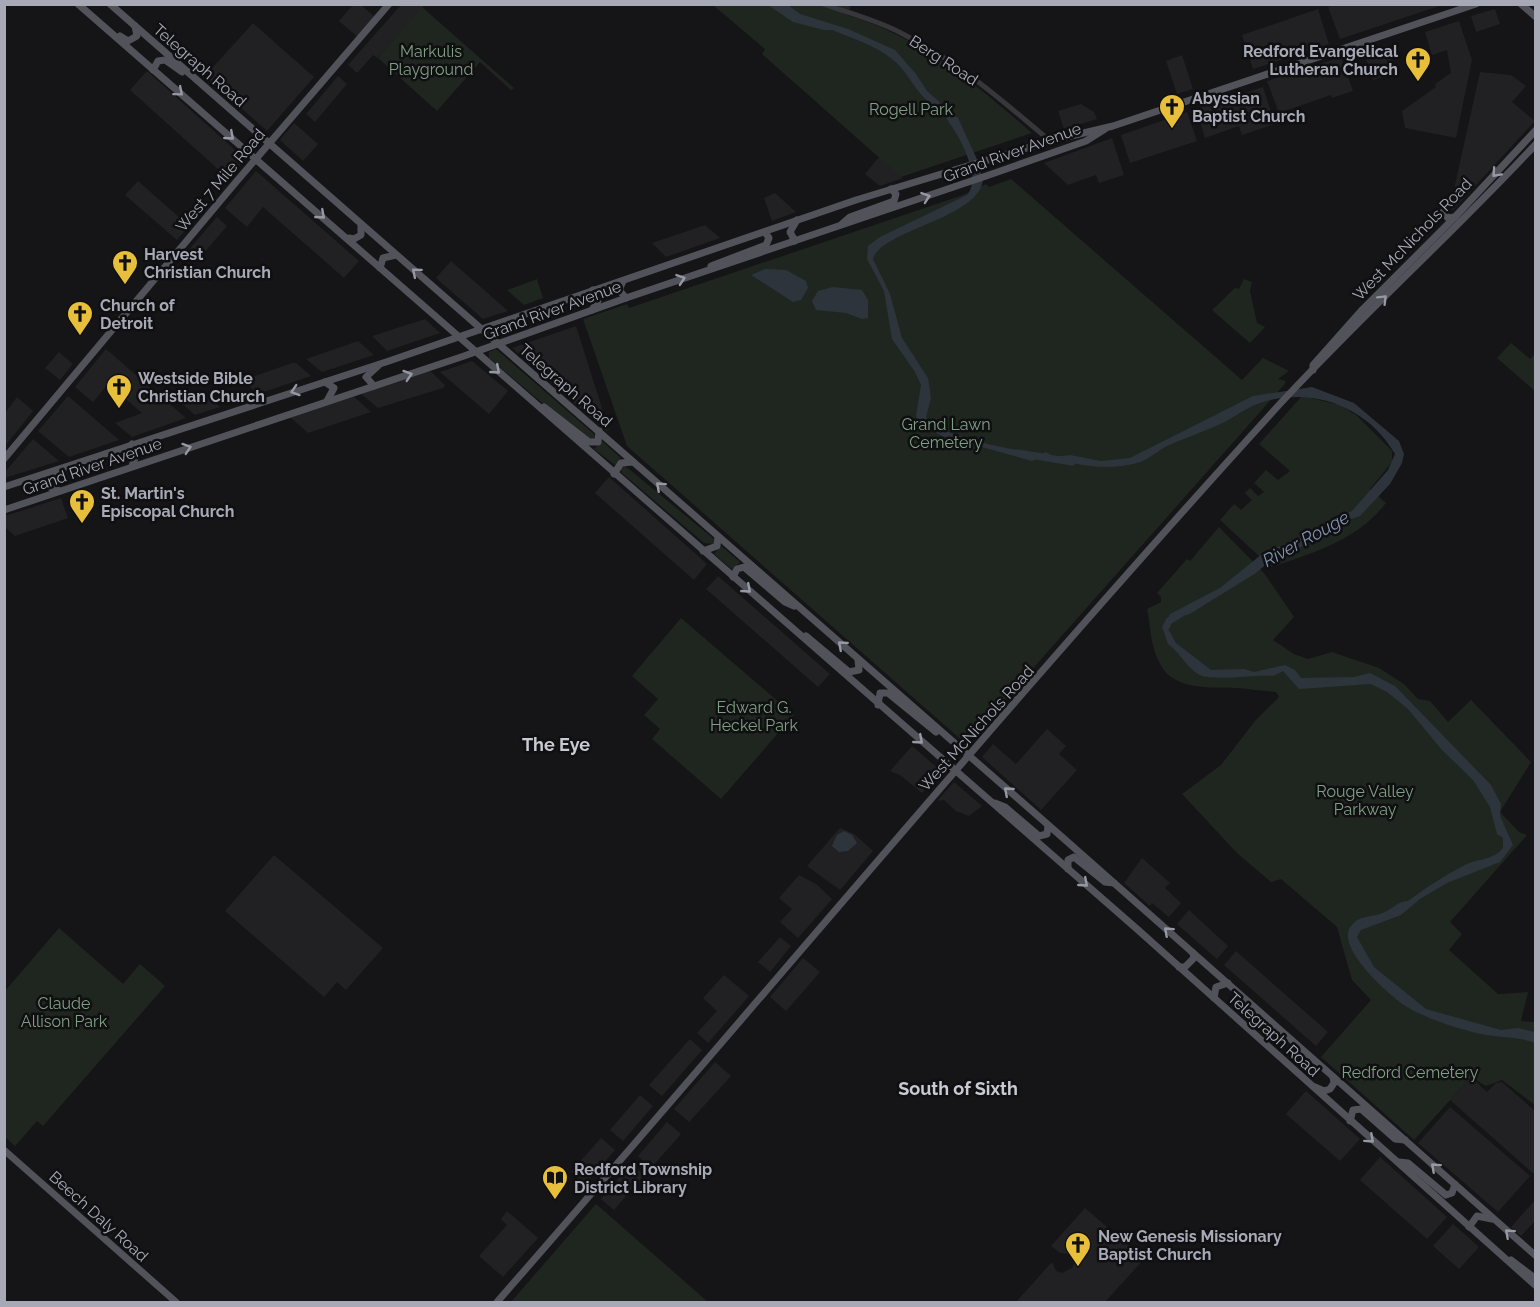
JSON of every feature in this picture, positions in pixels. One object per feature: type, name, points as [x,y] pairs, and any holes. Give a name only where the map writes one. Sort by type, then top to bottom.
[{"type":"main road","name":"Telegraph Road","points":[[110,4],[1194,953],[1536,1257]]},
{"type":"main road","name":"West 7 Mile Road","points":[[4,459],[255,158],[389,4]]},
{"type":"main road","name":"Grand River Avenue","points":[[4,510],[476,352],[626,298],[1036,159],[1086,141],[1106,129],[1476,4]]},
{"type":"main road","points":[[1521,4],[1536,16]]},
{"type":"main road","name":"Telegraph Road","points":[[79,5],[880,707],[993,803],[1536,1286]]},
{"type":"main road","points":[[79,5],[95,14],[128,40],[137,36],[135,26]]},
{"type":"main road","points":[[153,70],[158,62],[165,60],[218,97]]},
{"type":"main road","name":"Grand River Avenue","points":[[4,486],[379,364],[891,189],[1050,141],[1094,129],[1106,129]]},
{"type":"main road","name":"West McNichols Road","points":[[1313,370],[1313,365],[1361,310],[1456,216],[1536,130]]},
{"type":"main road","points":[[1050,141],[1056,151]]},
{"type":"main road","name":"West McNichols Road","points":[[497,1302],[969,756],[1281,403],[1475,210],[1536,144]]},
{"type":"main road","points":[[1033,146],[1036,159]]},
{"type":"main road","points":[[840,226],[850,217],[894,201],[896,196],[891,189]]},
{"type":"main road","points":[[1468,203],[1475,210]]},
{"type":"main road","points":[[1443,212],[1448,218],[1456,216],[1464,221]]},
{"type":"main road","points":[[795,241],[790,232],[797,220]]},
{"type":"main road","points":[[346,237],[354,239],[361,235],[360,224]]},
{"type":"main road","points":[[701,273],[718,261],[766,245],[769,238],[765,232]]},
{"type":"main road","points":[[380,268],[383,258],[396,255]]},
{"type":"main road","points":[[623,280],[619,290],[626,298]]},
{"type":"main road","points":[[592,310],[598,297],[593,290]]},
{"type":"main road","points":[[374,386],[366,377],[379,364]]},
{"type":"main road","points":[[323,381],[334,388],[327,401]]},
{"type":"main road","points":[[531,400],[554,413],[590,442],[598,442],[599,431]]},
{"type":"main road","points":[[132,444],[138,450],[138,454],[132,466]]},
{"type":"main road","points":[[614,474],[621,463],[633,462]]},
{"type":"main road","points":[[61,490],[51,488],[48,480],[71,465]]},
{"type":"main road","points":[[703,551],[717,546],[718,537]]},
{"type":"main road","points":[[733,577],[737,569],[744,567],[785,602],[799,608]]},
{"type":"main road","points":[[791,627],[814,641],[849,672],[859,670],[858,660]]},
{"type":"main road","name":"Telegraph Road","points":[[880,707],[880,693],[888,693],[926,726],[949,739]]},
{"type":"main road","name":"Telegraph Road","points":[[993,803],[1005,807],[1039,836],[1047,834],[1048,826]]},
{"type":"main road","points":[[1068,869],[1068,860],[1074,857],[1105,882],[1114,883]]},
{"type":"main road","points":[[1179,967],[1185,967],[1190,963],[1194,953]]},
{"type":"main road","points":[[1214,998],[1216,987],[1228,983]]},
{"type":"main road","points":[[1310,1085],[1327,1090],[1333,1086],[1333,1077]]},
{"type":"main road","points":[[1350,1121],[1353,1110],[1361,1109],[1395,1139],[1405,1140]]},
{"type":"main road","name":"Beech Daly Road","points":[[4,1150],[176,1302]]},
{"type":"main road","points":[[1399,1162],[1408,1163],[1446,1196],[1452,1193],[1455,1185]]},
{"type":"main road","points":[[1470,1227],[1477,1216],[1495,1220]]},
{"type":"main road","points":[[1498,1252],[1519,1264],[1536,1279]]},
{"type":"street","name":"Berg Road","points":[[823,4],[893,29],[950,62],[1001,99],[1050,141]]},
{"type":"shaded area","points":[[353,5],[361,5],[376,18],[359,38],[339,21]]},
{"type":"shaded area","points":[[401,5],[425,5],[378,58],[373,55],[357,73],[348,65]]},
{"type":"shaded area","points":[[1334,5],[1442,5],[1340,39],[1328,7]]},
{"type":"shaded area","points":[[1318,9],[1329,44],[1253,69],[1242,35]]},
{"type":"shaded area","points":[[1495,9],[1500,24],[1476,32],[1471,16]]},
{"type":"shaded area","points":[[1459,21],[1472,60],[1456,138],[1405,128],[1402,111],[1436,87],[1435,84],[1451,73],[1447,50],[1432,55],[1425,32]]},
{"type":"shaded area","points":[[253,23],[314,77],[267,131],[205,76]]},
{"type":"shaded area","points":[[1388,45],[1395,67],[1388,69],[1390,75],[1373,80],[1364,52]]},
{"type":"shaded area","points":[[1182,55],[1193,89],[1177,94],[1166,61]]},
{"type":"shaded area","points":[[1341,57],[1353,91],[1332,98],[1331,95],[1279,113],[1267,81]]},
{"type":"shaded area","points":[[147,71],[245,159],[228,178],[130,90]]},
{"type":"shaded area","points":[[1480,72],[1511,75],[1526,86],[1512,102],[1535,121],[1453,210],[1450,207]]},
{"type":"shaded area","points":[[338,76],[347,84],[315,122],[306,114]]},
{"type":"shaded area","points":[[1263,87],[1275,124],[1242,135],[1239,126],[1205,138],[1196,109]]},
{"type":"shaded area","points":[[1081,104],[1094,112],[1097,119],[1064,129],[1058,111]]},
{"type":"shaded area","points":[[1187,112],[1197,141],[1130,163],[1121,135]]},
{"type":"shaded area","points":[[294,123],[318,144],[303,161],[280,140]]},
{"type":"shaded area","points":[[1112,138],[1124,175],[1099,183],[1096,175],[1068,185],[1044,163]]},
{"type":"shaded area","points":[[879,157],[903,178],[880,186],[865,174]]},
{"type":"shaded area","points":[[256,171],[359,261],[344,278],[263,207],[247,227],[225,208]]},
{"type":"shaded area","points":[[138,181],[189,226],[177,240],[125,195]]},
{"type":"shaded area","points":[[775,193],[796,212],[772,221],[764,198]]},
{"type":"shaded area","points":[[217,217],[227,226],[196,262],[186,253]]},
{"type":"shaded area","points":[[705,225],[720,238],[666,257],[652,243]]},
{"type":"shaded area","points":[[451,261],[508,311],[483,319],[436,278]]},
{"type":"shaded area","points":[[425,319],[440,333],[387,351],[372,336]]},
{"type":"shaded area","points":[[576,326],[609,430],[606,431],[512,348]]},
{"type":"shaded area","points":[[358,341],[374,355],[322,372],[306,359]]},
{"type":"shaded area","points":[[106,349],[186,418],[132,437],[115,423],[142,413],[108,384],[93,402],[75,387]]},
{"type":"shaded area","points":[[59,352],[73,364],[60,380],[45,368]]},
{"type":"shaded area","points":[[472,361],[508,391],[489,414],[440,372]]},
{"type":"shaded area","points":[[296,363],[311,376],[258,394],[243,380]]},
{"type":"shaded area","points":[[428,369],[445,385],[443,388],[378,408],[359,392]]},
{"type":"shaded area","points":[[203,392],[220,407],[195,415],[179,401]]},
{"type":"shaded area","points":[[352,395],[371,412],[308,433],[288,415]]},
{"type":"shaded area","points":[[68,396],[119,440],[69,457],[38,431]]},
{"type":"shaded area","points":[[17,397],[33,411],[5,446],[5,413]]},
{"type":"shaded area","points":[[33,439],[59,461],[5,478],[5,472]]},
{"type":"shaded area","points":[[609,477],[707,564],[694,580],[595,493]]},
{"type":"shaded area","points":[[61,498],[68,518],[15,536],[5,527],[5,516]]},
{"type":"shaded area","points":[[718,576],[830,674],[818,687],[706,589]]},
{"type":"shaded area","points":[[1047,729],[1066,746],[1059,754],[1077,770],[1041,810],[982,757],[993,744],[1016,764]]},
{"type":"shaded area","points":[[912,746],[941,771],[922,793],[900,775],[890,771]]},
{"type":"shaded area","points":[[954,782],[982,806],[969,816],[956,811],[944,800],[937,801]]},
{"type":"shaded area","points":[[840,828],[854,834],[873,851],[840,890],[807,866]]},
{"type":"shaded area","points":[[274,855],[383,948],[346,990],[337,982],[324,997],[225,911]]},
{"type":"shaded area","points":[[1142,858],[1170,883],[1165,888],[1181,903],[1169,917],[1152,903],[1150,906],[1124,883]]},
{"type":"shaded area","points":[[799,875],[816,884],[832,899],[798,938],[780,922],[792,909],[779,898]]},
{"type":"shaded area","points":[[1189,910],[1228,946],[1217,959],[1177,924]]},
{"type":"shaded area","points":[[780,937],[791,946],[770,972],[758,962]]},
{"type":"shaded area","points":[[1236,951],[1328,1032],[1316,1046],[1224,965]]},
{"type":"shaded area","points":[[803,958],[820,972],[786,1011],[770,997]]},
{"type":"shaded area","points":[[724,975],[749,996],[708,1043],[697,1033],[717,1011],[703,998]]},
{"type":"shaded area","points":[[690,1039],[702,1050],[662,1096],[649,1085]]},
{"type":"shaded area","points":[[715,1062],[731,1076],[689,1122],[674,1109]]},
{"type":"shaded area","points":[[1471,1077],[1487,1092],[1496,1083],[1502,1082],[1535,1111],[1534,1174],[1450,1100]]},
{"type":"shaded area","points":[[1306,1091],[1360,1139],[1340,1161],[1286,1114]]},
{"type":"shaded area","points":[[640,1095],[653,1106],[623,1141],[610,1130]]},
{"type":"shaded area","points":[[1450,1107],[1530,1176],[1498,1212],[1418,1143]]},
{"type":"shaded area","points":[[667,1122],[681,1134],[651,1168],[638,1156]]},
{"type":"shaded area","points":[[601,1138],[615,1150],[585,1184],[571,1172]]},
{"type":"shaded area","points":[[1380,1157],[1447,1217],[1427,1239],[1360,1180]]},
{"type":"shaded area","points":[[631,1164],[644,1175],[614,1210],[601,1199]]},
{"type":"shaded area","points":[[1535,1200],[1535,1221],[1521,1236],[1511,1227]]},
{"type":"shaded area","points":[[1085,1208],[1144,1259],[1105,1302],[1016,1302],[1052,1262],[1056,1271],[1062,1273],[1072,1268],[1074,1263],[1069,1254],[1060,1253],[1051,1246]]},
{"type":"shaded area","points":[[507,1211],[538,1238],[503,1277],[479,1256],[507,1225],[501,1219]]},
{"type":"shaded area","points":[[1453,1224],[1479,1247],[1459,1269],[1433,1246]]},
{"type":"green space","name":"Rogell Park","points":[[713,5],[851,5],[848,15],[900,37],[946,64],[1032,133],[901,177],[762,54],[765,49]]},
{"type":"green space","name":"Markulis Playground","points":[[422,7],[514,88],[511,90],[480,62],[437,111],[378,58]]},
{"type":"green space","name":"Grand Lawn Cemetery","points":[[1011,179],[1242,380],[1263,358],[1289,371],[1278,379],[1286,381],[1284,385],[966,744],[627,446],[583,319],[627,304],[629,308],[963,195],[986,184],[989,187]]},
{"type":"green space","points":[[537,279],[543,298],[524,305],[507,290]]},
{"type":"green space","points":[[1244,279],[1252,282],[1250,291],[1257,323],[1265,327],[1250,343],[1212,310],[1235,288],[1239,289]]},
{"type":"green space","points":[[1511,343],[1530,359],[1535,354],[1535,391],[1497,358]]},
{"type":"green space","points":[[496,349],[594,434],[596,439],[586,440],[489,358],[489,352]]},
{"type":"green space","points":[[1302,396],[1340,405],[1356,415],[1392,451],[1392,462],[1370,489],[1386,503],[1375,516],[1349,536],[1318,551],[1271,567],[1220,520],[1234,504],[1241,510],[1252,500],[1245,493],[1250,488],[1258,496],[1264,492],[1254,483],[1266,470],[1278,480],[1290,471],[1259,444]]},
{"type":"green space","points":[[602,441],[621,458],[615,465],[594,449]]},
{"type":"green space","points":[[624,465],[714,539],[714,544],[704,543],[622,473],[620,468]]},
{"type":"green space","name":"Rouge Valley Parkway","points":[[1219,527],[1264,573],[1294,617],[1273,640],[1294,654],[1308,659],[1332,652],[1379,668],[1404,684],[1418,699],[1430,701],[1448,722],[1471,700],[1531,762],[1500,812],[1519,832],[1527,835],[1450,922],[1462,934],[1449,950],[1498,994],[1528,992],[1521,1021],[1535,1022],[1535,1105],[1502,1080],[1486,1086],[1471,1077],[1414,1140],[1321,1057],[1371,1000],[1352,980],[1337,927],[1281,879],[1271,882],[1237,853],[1182,794],[1221,765],[1255,721],[1279,697],[1276,692],[1194,686],[1174,679],[1160,664],[1153,644],[1147,609],[1161,602],[1161,597],[1157,593],[1187,559],[1190,561]]},
{"type":"green space","points":[[721,546],[740,562],[733,570],[714,554]]},
{"type":"green space","name":"Edward G. Heckel Park","points":[[681,618],[794,715],[721,799],[652,739],[660,729],[644,715],[658,699],[632,676]]},
{"type":"green space","name":"Claude Allison Park","points":[[59,928],[123,984],[140,964],[165,986],[43,1126],[37,1121],[15,1146],[5,1137],[5,991]]},
{"type":"green space","points":[[596,1204],[708,1302],[511,1302]]},
{"type":"water","points":[[768,5],[788,5],[800,14],[848,29],[895,50],[927,91],[958,118],[976,157],[983,180],[977,193],[965,205],[893,240],[880,249],[873,259],[890,294],[902,338],[928,378],[931,398],[926,417],[931,423],[953,434],[999,447],[1020,450],[1030,456],[1046,452],[1054,457],[1070,455],[1101,461],[1130,458],[1253,396],[1312,387],[1354,403],[1399,441],[1404,454],[1402,463],[1390,484],[1360,516],[1346,521],[1323,538],[1272,559],[1256,573],[1188,615],[1174,615],[1167,627],[1176,643],[1211,670],[1244,669],[1254,672],[1285,665],[1295,670],[1301,678],[1354,677],[1370,673],[1395,686],[1491,785],[1501,804],[1500,816],[1513,845],[1500,862],[1447,883],[1420,899],[1401,915],[1361,930],[1357,937],[1374,967],[1426,1009],[1501,1030],[1518,1028],[1535,1032],[1535,1043],[1473,1032],[1443,1023],[1407,1007],[1378,983],[1350,946],[1348,935],[1351,926],[1357,920],[1384,913],[1408,901],[1457,869],[1494,855],[1503,848],[1503,838],[1497,834],[1490,807],[1473,780],[1441,749],[1408,709],[1387,692],[1371,684],[1299,689],[1283,671],[1273,676],[1223,678],[1204,676],[1193,671],[1168,644],[1163,629],[1170,614],[1220,588],[1262,554],[1298,538],[1319,534],[1332,520],[1352,511],[1388,470],[1395,454],[1383,437],[1353,412],[1335,404],[1297,397],[1277,399],[1252,406],[1221,424],[1165,447],[1141,462],[1125,466],[1101,467],[1044,456],[1032,461],[942,436],[918,422],[916,416],[921,385],[915,372],[892,339],[884,291],[867,259],[868,246],[880,237],[967,195],[971,187],[972,176],[966,152],[947,119],[922,96],[891,58],[870,46],[832,30],[793,22]]},
{"type":"water","points":[[765,269],[786,270],[806,281],[808,288],[801,300],[793,302],[751,275]]},
{"type":"water","points":[[833,287],[862,290],[868,300],[868,318],[862,319],[846,313],[816,310],[812,301],[818,291]]},
{"type":"water","points":[[844,831],[852,835],[857,843],[848,851],[839,852],[832,846],[837,835]]},
{"type":"waterway","name":"River Rouge","points":[[1018,453],[1072,462]]},
{"type":"waterway","name":"River Rouge","points":[[1166,627],[1169,621],[1187,610]]},
{"type":"place","name":"Redford Evangelical Lutheran Church","points":[[1418,83]]},
{"type":"place","name":"Abyssian Baptist Church","points":[[1172,130]]},
{"type":"place","name":"Harvest Christian Church","points":[[125,286]]},
{"type":"place","name":"Church of Detroit","points":[[80,337]]},
{"type":"place","name":"Westside Bible Christian Church","points":[[119,410]]},
{"type":"place","name":"St. Martin's Episcopal Church","points":[[82,525]]},
{"type":"place","name":"Redford Township District Library","points":[[555,1201]]},
{"type":"place","name":"New Genesis Missionary Baptist Church","points":[[1078,1268]]},
{"type":"district","name":"The Eye","points":[[556,745]]},
{"type":"district","name":"South of Sixth","points":[[958,1089]]},
{"type":"park label","name":"Redford Cemetery","points":[[1410,1072]]}]
